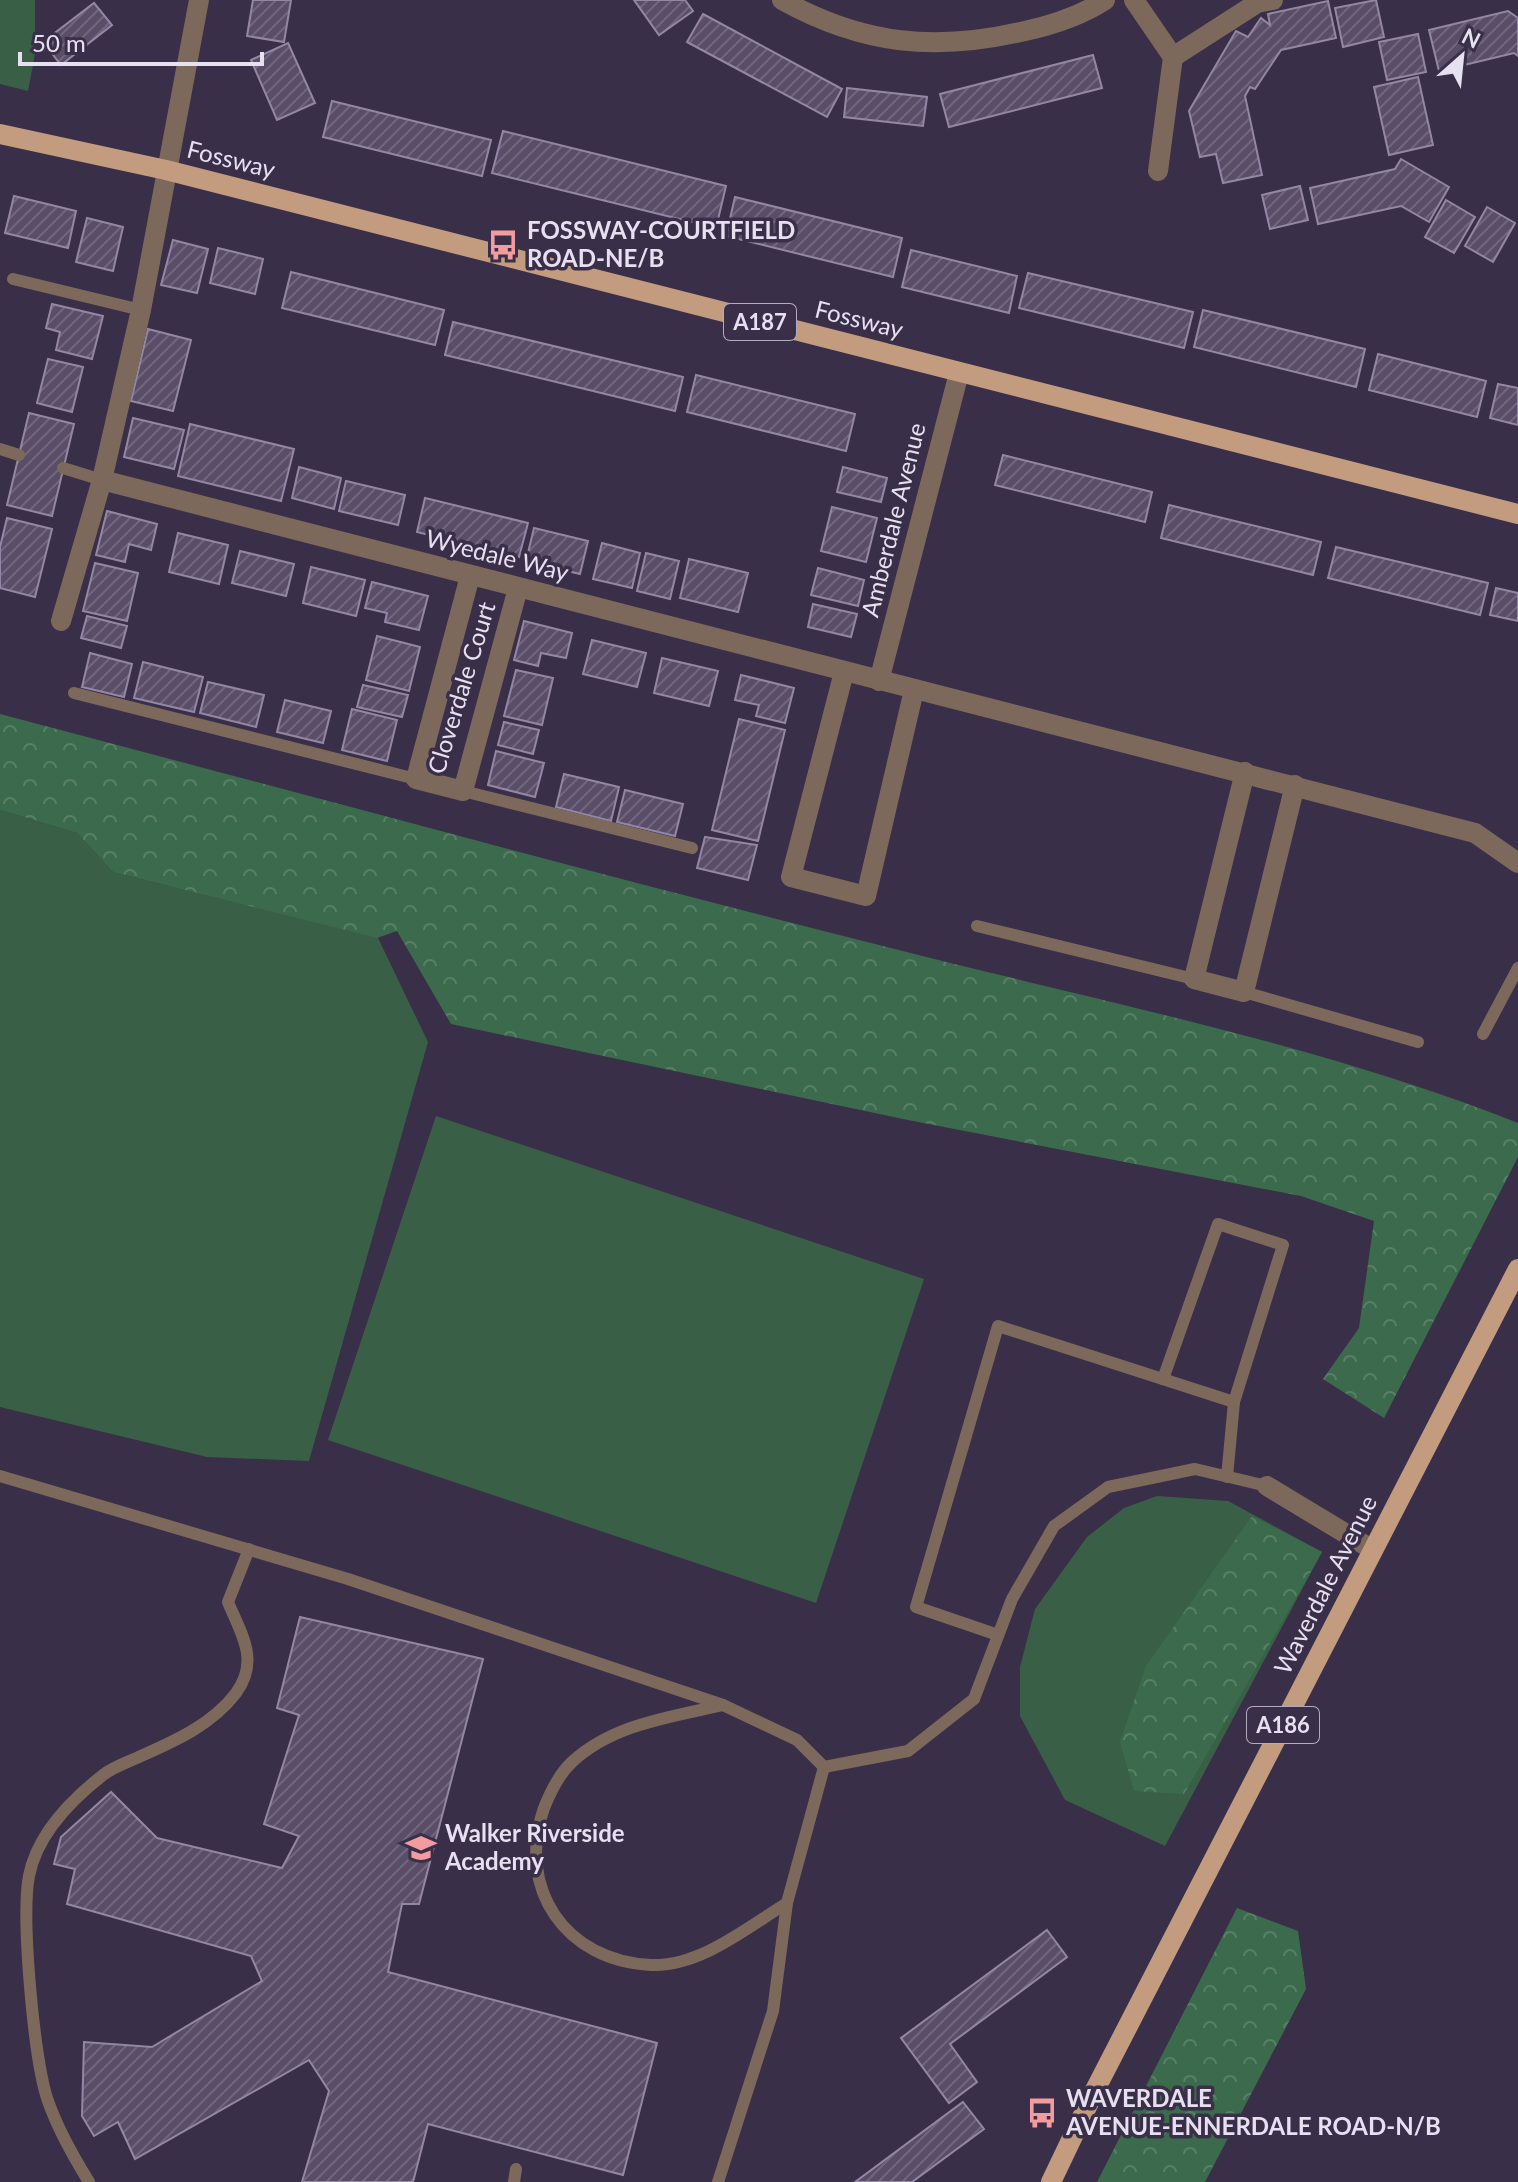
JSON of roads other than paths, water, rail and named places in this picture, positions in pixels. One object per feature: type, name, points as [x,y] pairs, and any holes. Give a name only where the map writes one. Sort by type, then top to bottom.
[{"type":"main road","name":"Fossway","points":[[0,134],[166,170],[1518,514]]},
{"type":"main road","name":"Waverdale Avenue","points":[[1051,2182],[1102,2077],[1518,1269]]},
{"type":"street","points":[[61,621],[102,480],[141,310],[199,0]]},
{"type":"street","points":[[782,0],[814,17],[864,35],[921,43],[990,40],[1045,27],[1105,0]]},
{"type":"street","points":[[1134,0],[1173,57],[1158,171]]},
{"type":"street","points":[[1173,57],[1257,3],[1273,0]]},
{"type":"street","name":"Amberdale Avenue","points":[[879,681],[959,373]]},
{"type":"street","name":"Wyedale Way","points":[[102,480],[1475,833],[1518,863]]},
{"type":"street","name":"Cloverdale Court","points":[[470,576],[416,779],[463,791],[518,588]]},
{"type":"street","points":[[844,672],[791,877],[866,896],[914,690]]},
{"type":"street","points":[[1245,772],[1194,979],[1244,992],[1295,785]]},
{"type":"street","points":[[1267,1486],[1373,1550]]},
{"type":"lane","points":[[13,279],[141,310]]},
{"type":"lane","points":[[0,449],[19,455]]},
{"type":"lane","points":[[63,468],[102,480]]},
{"type":"lane","points":[[74,693],[416,779]]},
{"type":"lane","points":[[463,791],[692,848]]},
{"type":"lane","points":[[977,926],[1194,979]]},
{"type":"lane","points":[[1483,1034],[1518,968]]},
{"type":"lane","points":[[1244,992],[1418,1042]]},
{"type":"lane","points":[[1163,1379],[1218,1224],[1283,1245],[1234,1402],[1227,1477]]},
{"type":"lane","points":[[998,1635],[916,1607],[998,1326],[1234,1402]]},
{"type":"lane","points":[[824,1767],[908,1751],[974,1699],[1012,1599],[1054,1526],[1108,1487],[1195,1469],[1267,1486]]},
{"type":"lane","points":[[0,1476],[348,1579],[723,1705],[797,1740],[824,1767]]},
{"type":"lane","points":[[89,2182],[66,2144],[44,2086],[37,2050],[28,1926],[29,1876],[41,1845],[63,1810],[106,1772],[170,1743],[213,1717],[237,1692],[249,1653],[228,1602],[249,1549]]},
{"type":"lane","points":[[723,1705],[631,1727],[595,1744],[570,1764],[549,1796],[535,1835],[535,1873],[549,1908],[586,1945],[616,1958],[652,1965],[681,1961],[713,1948],[787,1903]]},
{"type":"lane","points":[[718,2182],[773,2011],[787,1903],[824,1767]]},
{"type":"place","name":"FOSSWAY-COURTFIELD ROAD-NE/B","points":[[503,245]]},
{"type":"place","name":"Walker Riverside Academy","points":[[421,1848]]},
{"type":"place","name":"WAVERDALE AVENUE-ENNERDALE ROAD-N/B","points":[[1042,2113]]}]
